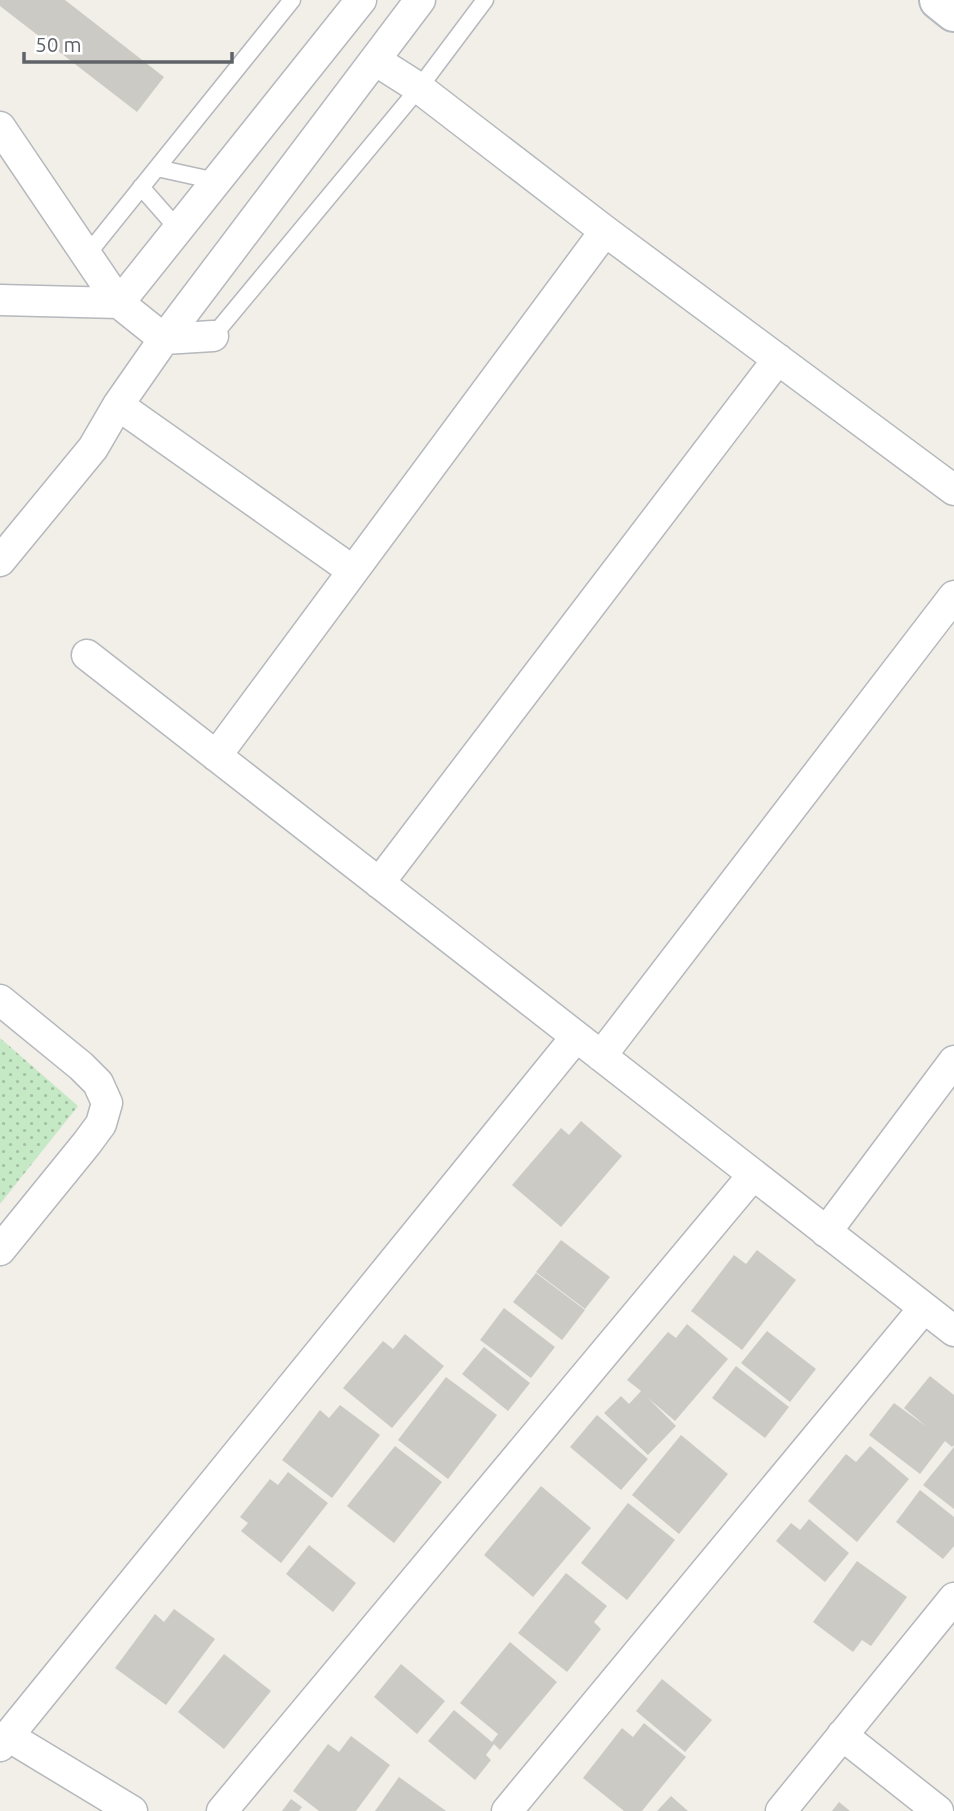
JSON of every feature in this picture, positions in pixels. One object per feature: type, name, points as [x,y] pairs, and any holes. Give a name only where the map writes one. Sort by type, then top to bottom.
[{"type":"main road","points":[[939,0],[954,12]]},
{"type":"street","points":[[119,303],[361,0]]},
{"type":"street","points":[[0,561],[93,448],[118,405],[164,339],[421,0]]},
{"type":"street","points":[[375,60],[419,88],[605,231],[954,490]]},
{"type":"street","points":[[0,127],[119,303],[164,339],[213,336]]},
{"type":"street","points":[[216,756],[605,231]]},
{"type":"street","points":[[0,300],[119,303]]},
{"type":"street","points":[[379,883],[778,359]]},
{"type":"street","points":[[118,405],[353,571]]},
{"type":"street","points":[[601,1056],[954,596]]},
{"type":"street","points":[[87,655],[954,1331]]},
{"type":"street","points":[[0,1000],[81,1066],[98,1083],[107,1103],[101,1124],[0,1250]]},
{"type":"street","points":[[132,1811],[4,1741],[576,1037]]},
{"type":"street","points":[[826,1232],[954,1060]]},
{"type":"street","points":[[222,1811],[753,1175]]},
{"type":"street","points":[[508,1811],[924,1308]]},
{"type":"street","points":[[781,1811],[954,1598]]},
{"type":"street","points":[[842,1735],[938,1811]]},
{"type":"lane","points":[[86,256],[292,0]]},
{"type":"lane","points":[[213,336],[419,88],[485,0]]},
{"type":"lane","points":[[157,168],[216,181]]},
{"type":"lane","points":[[141,187],[178,229]]},
{"type":"green space","points":[[0,1038],[78,1106],[0,1204]]},
{"type":"building","points":[[0,0],[65,0],[164,77],[137,112],[0,6]]},
{"type":"building","points":[[581,1121],[622,1156],[561,1227],[512,1185],[561,1128],[569,1135]]},
{"type":"building","points":[[561,1240],[610,1277],[585,1309],[536,1272]]},
{"type":"building","points":[[757,1250],[796,1280],[742,1350],[691,1311],[734,1255],[746,1264]]},
{"type":"building","points":[[536,1273],[585,1310],[562,1340],[513,1302]]},
{"type":"building","points":[[504,1308],[555,1347],[531,1378],[480,1340]]},
{"type":"building","points":[[687,1324],[728,1359],[675,1421],[648,1398],[676,1426],[648,1455],[604,1413],[621,1396],[629,1404],[641,1391],[627,1380],[668,1332],[676,1338]]},
{"type":"building","points":[[767,1331],[816,1369],[790,1402],[741,1363]]},
{"type":"building","points":[[405,1334],[444,1366],[392,1428],[343,1388],[383,1341],[393,1349]]},
{"type":"building","points":[[484,1347],[530,1383],[508,1411],[462,1374]]},
{"type":"building","points":[[736,1366],[789,1407],[765,1438],[712,1398]]},
{"type":"building","points":[[930,1376],[954,1395],[954,1445],[952,1447],[945,1441],[920,1474],[869,1435],[894,1403],[927,1427],[904,1408]]},
{"type":"building","points":[[446,1377],[497,1415],[448,1479],[398,1440]]},
{"type":"building","points":[[340,1405],[380,1435],[332,1498],[282,1460],[320,1410],[329,1418]]},
{"type":"building","points":[[597,1415],[648,1459],[621,1490],[570,1447]]},
{"type":"building","points":[[681,1435],[728,1474],[679,1534],[632,1495]]},
{"type":"building","points":[[395,1446],[442,1482],[394,1543],[347,1506]]},
{"type":"building","points":[[870,1446],[909,1479],[857,1542],[808,1501],[846,1454],[856,1462]]},
{"type":"building","points":[[954,1447],[954,1509],[923,1485]]},
{"type":"building","points":[[288,1472],[328,1503],[281,1563],[241,1531],[248,1523],[240,1517],[270,1479],[278,1485]]},
{"type":"building","points":[[541,1486],[591,1528],[533,1597],[484,1555]]},
{"type":"building","points":[[920,1490],[954,1517],[954,1546],[943,1559],[896,1522]]},
{"type":"building","points":[[628,1503],[675,1540],[627,1600],[581,1563]]},
{"type":"building","points":[[809,1519],[849,1553],[825,1582],[776,1541],[791,1523],[800,1530]]},
{"type":"building","points":[[309,1545],[356,1583],[333,1612],[286,1574]]},
{"type":"building","points":[[857,1561],[907,1597],[871,1646],[862,1640],[853,1652],[813,1622]]},
{"type":"building","points":[[566,1573],[607,1606],[594,1622],[601,1629],[567,1672],[518,1633]]},
{"type":"building","points":[[174,1609],[215,1639],[166,1705],[115,1668],[155,1614],[164,1622]]},
{"type":"building","points":[[510,1642],[557,1682],[500,1750],[494,1744],[486,1755],[491,1760],[475,1780],[428,1741],[454,1710],[492,1742],[498,1734],[460,1703]]},
{"type":"building","points":[[224,1654],[271,1691],[224,1749],[178,1712]]},
{"type":"building","points":[[401,1664],[445,1701],[417,1734],[374,1697]]},
{"type":"building","points":[[662,1679],[712,1720],[685,1752],[636,1711]]},
{"type":"building","points":[[644,1723],[686,1757],[642,1811],[624,1811],[583,1778],[622,1728],[633,1737]]},
{"type":"building","points":[[351,1736],[390,1765],[356,1811],[319,1811],[293,1791],[328,1744],[339,1752]]},
{"type":"building","points":[[399,1777],[446,1811],[375,1811]]},
{"type":"building","points":[[671,1796],[688,1811],[657,1811]]},
{"type":"building","points":[[291,1799],[302,1807],[299,1811],[282,1811]]},
{"type":"building","points":[[839,1802],[850,1811],[832,1811]]}]
